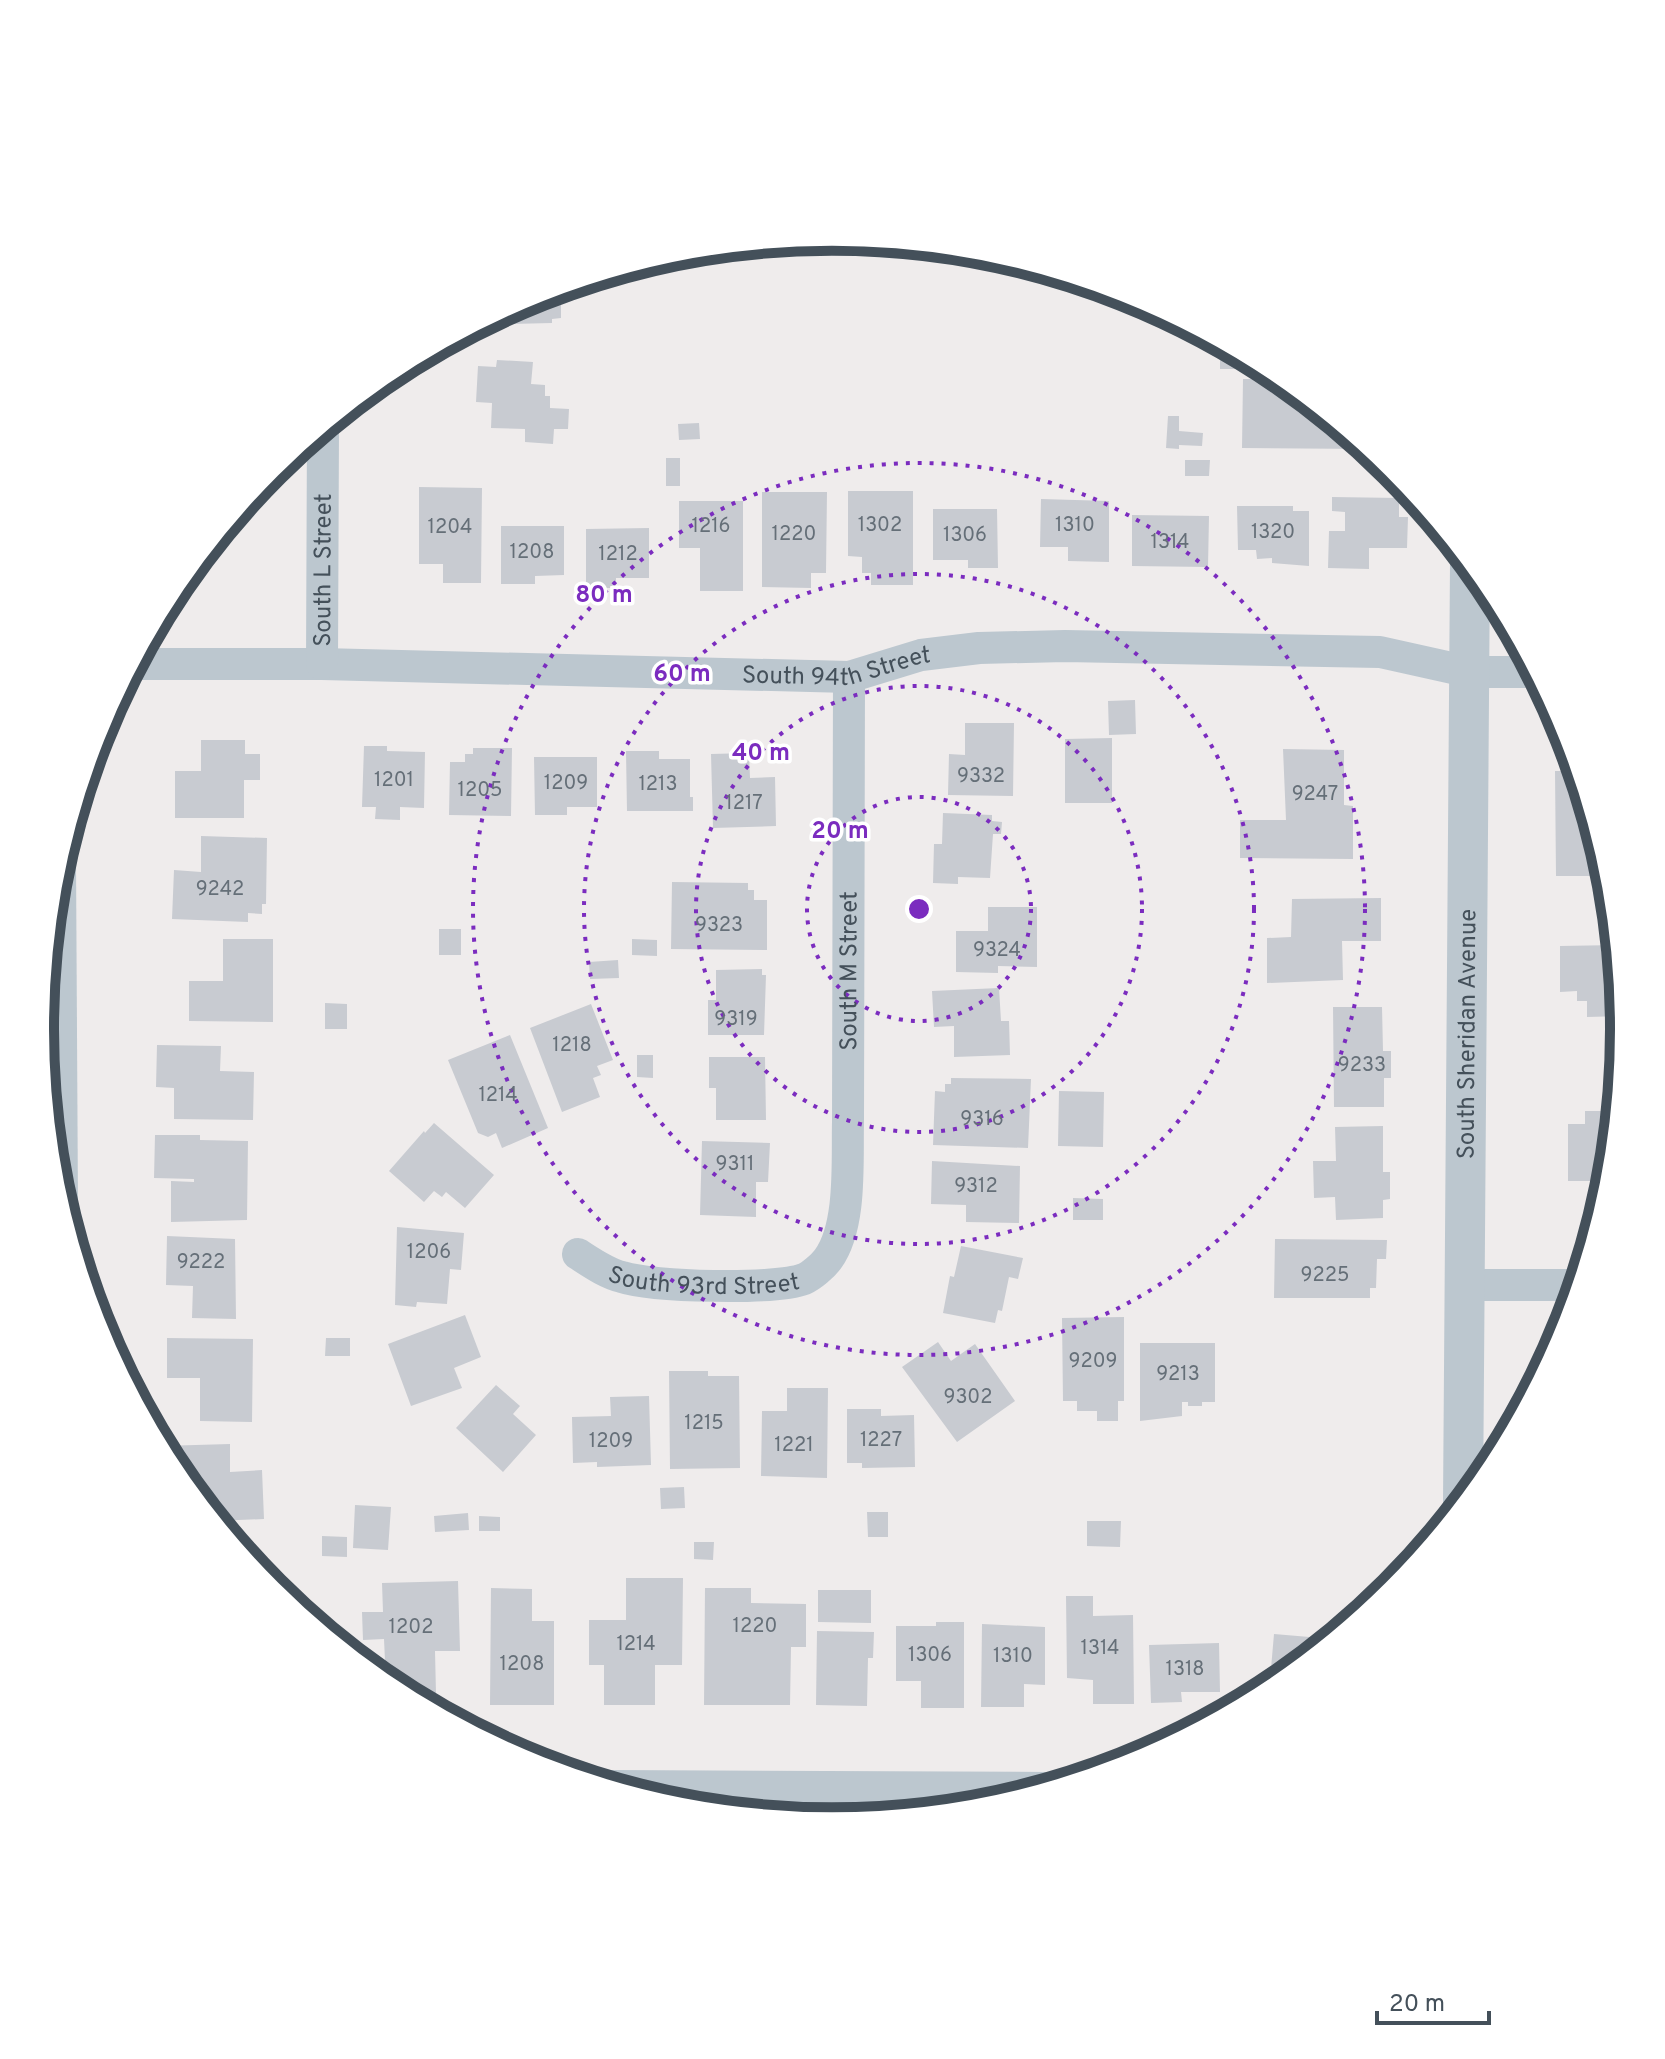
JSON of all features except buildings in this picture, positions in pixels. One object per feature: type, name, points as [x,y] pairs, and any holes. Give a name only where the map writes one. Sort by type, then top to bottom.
[{"type":"street","name":"South L Street","points":[[322,664],[323,441]]},
{"type":"street","name":"South Sheridan Avenue","points":[[1463,1485],[1470,583]]},
{"type":"street","name":"South 94th Street","points":[[145,664],[322,664],[849,677],[921,655],[979,648],[1065,646],[1380,652],[1470,672],[1524,672]]},
{"type":"street","name":"South M Street","points":[[828,1259],[840,1234],[846,1194],[849,677]]},
{"type":"street","points":[[60,934],[62,1135]]},
{"type":"street","name":"South 93rd Street","points":[[578,1254],[621,1277],[673,1284],[778,1285],[807,1278],[828,1259]]},
{"type":"street","points":[[1465,1285],[1568,1285]]},
{"type":"street","points":[[653,1786],[1006,1788]]}]
